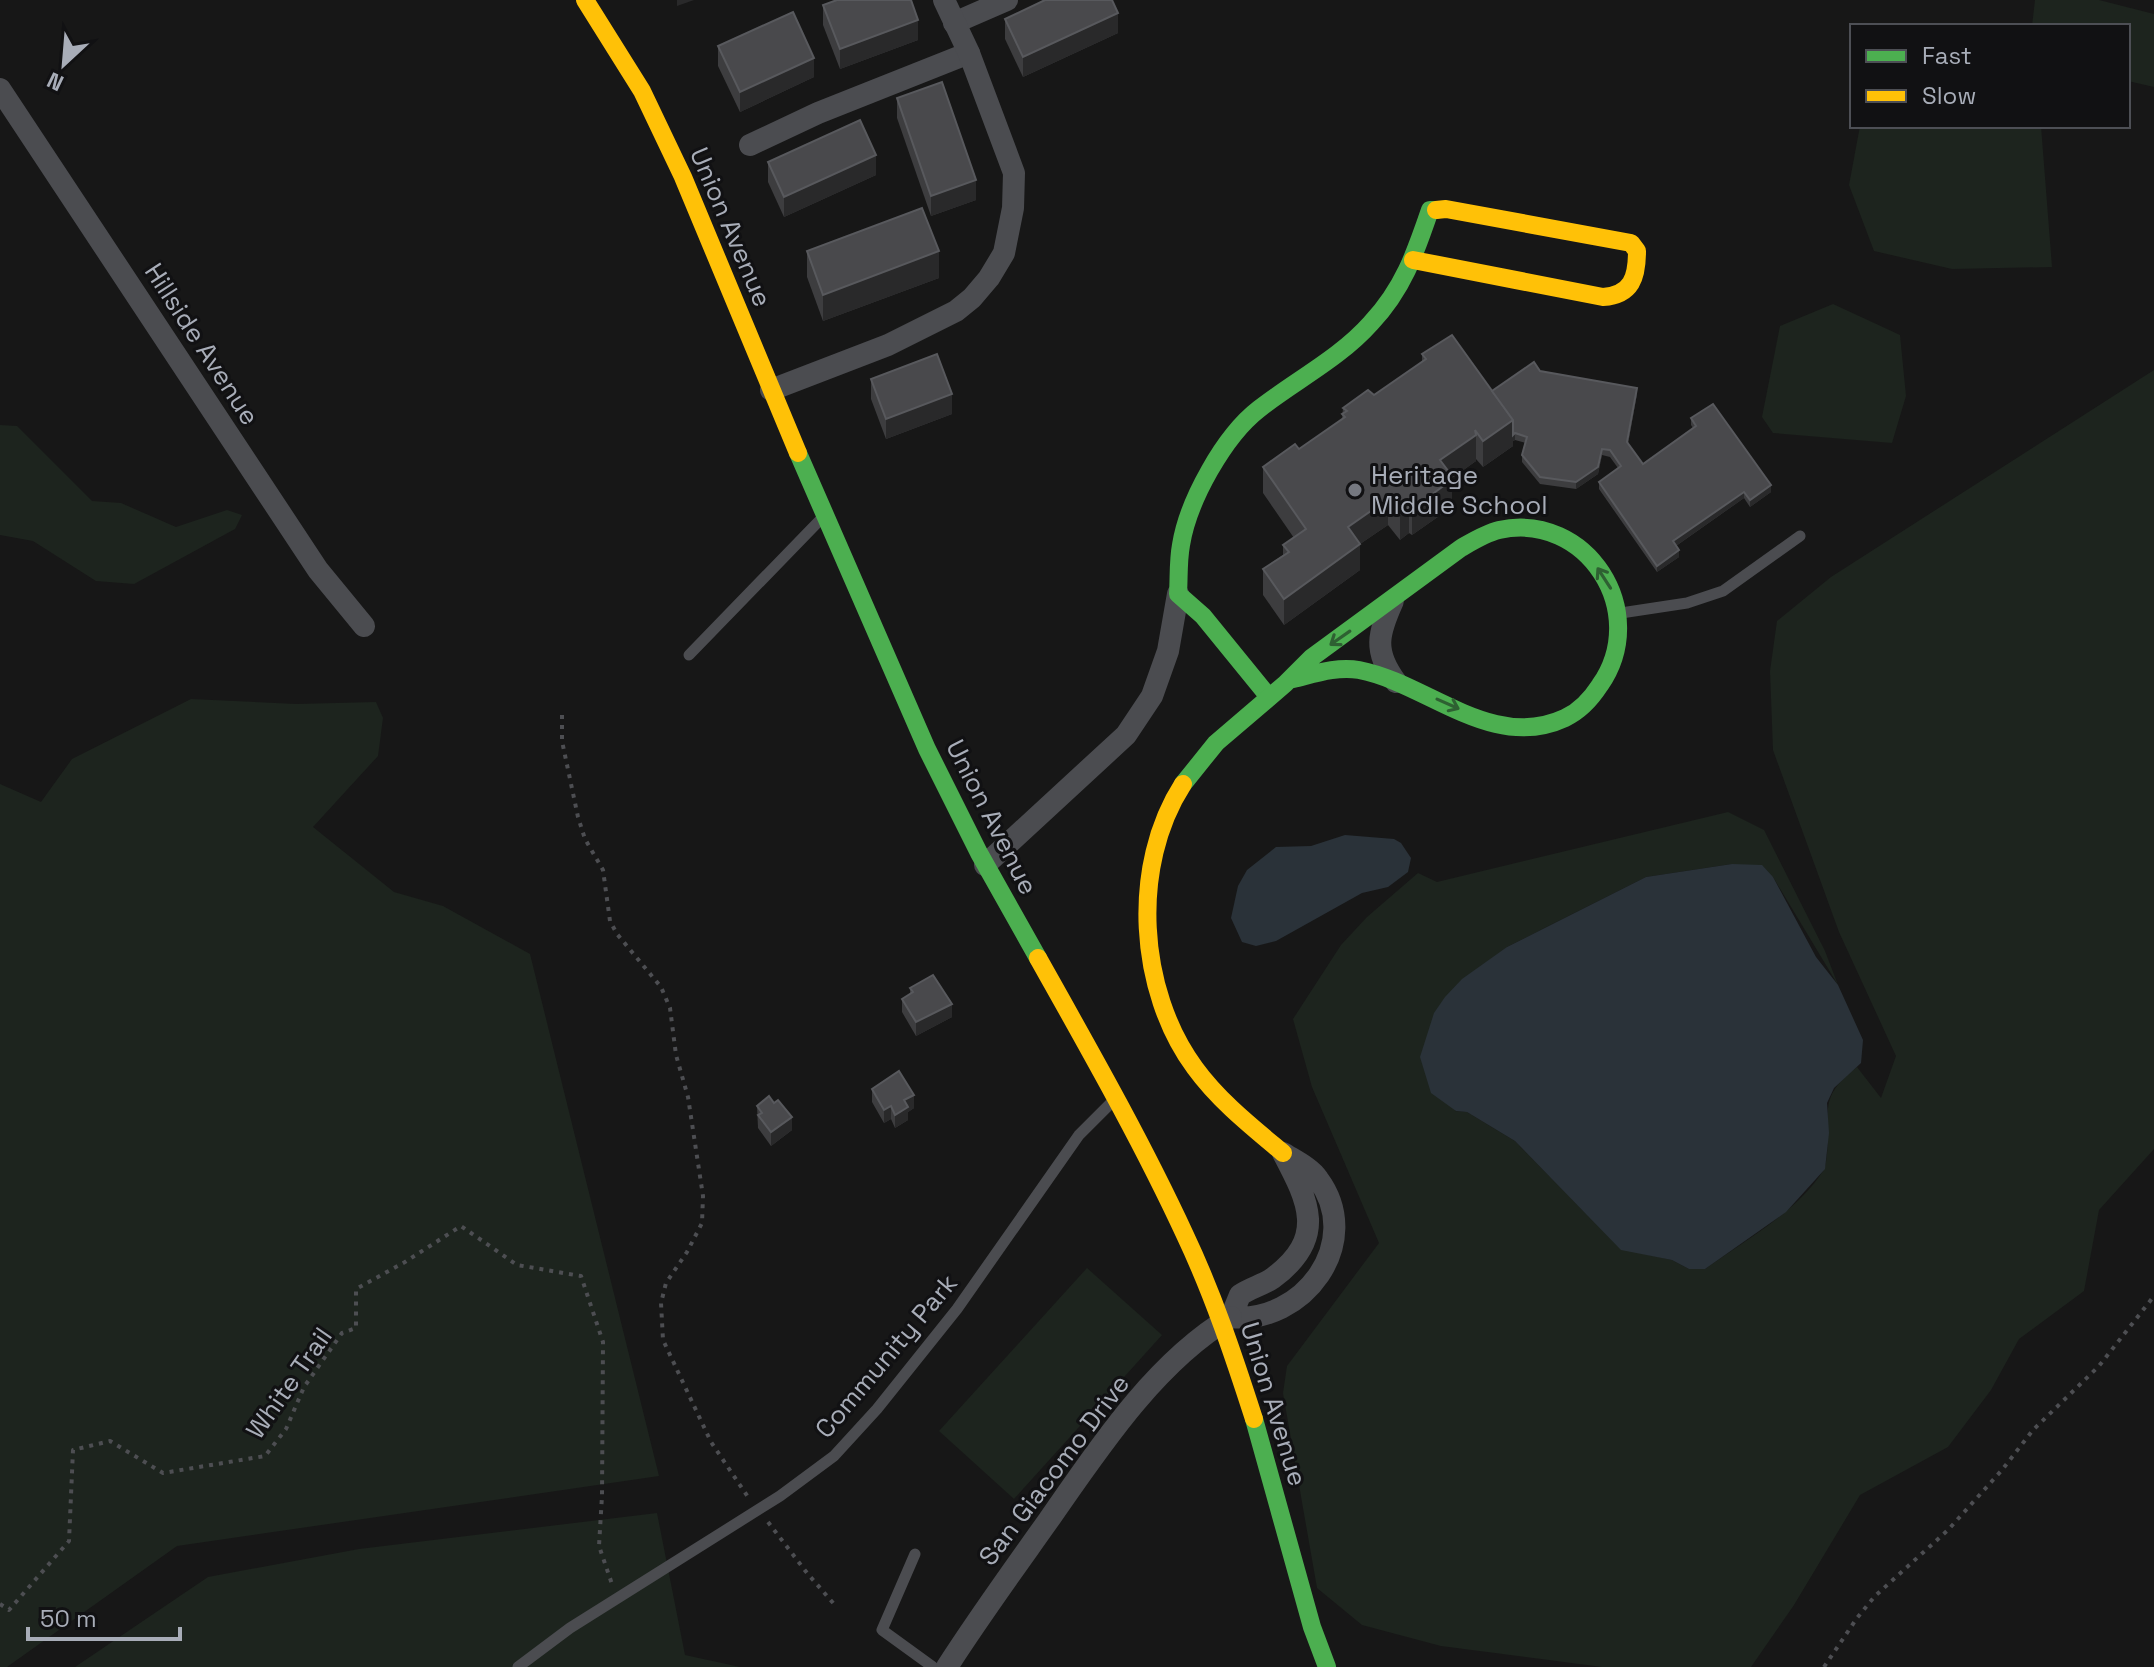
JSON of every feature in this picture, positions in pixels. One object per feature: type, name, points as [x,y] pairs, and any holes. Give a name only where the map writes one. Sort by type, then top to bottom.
[{"type":"street","name":"Union Avenue","points":[[585,0],[642,91],[683,177],[824,516],[927,749],[985,865],[1116,1097],[1227,1319],[1312,1627],[1327,1667]]},
{"type":"street","points":[[771,390],[888,345],[956,311],[989,278],[1004,253],[1013,208],[1014,173],[969,53],[944,0]]},
{"type":"street","points":[[954,23],[1007,0]]},
{"type":"street","points":[[750,145],[818,113],[969,53]]},
{"type":"street","name":"Hillside Avenue","points":[[0,89],[318,570],[364,626]]},
{"type":"street","points":[[985,865],[1126,735],[1152,696],[1168,651],[1178,594],[1181,543],[1197,497],[1220,450],[1256,411],[1339,352],[1370,325],[1390,301],[1413,260],[1430,210],[1437,208],[1622,240],[1631,243],[1637,251],[1632,285],[1626,294],[1617,297],[1603,297],[1413,260]]},
{"type":"street","points":[[1227,1319],[1251,1319],[1278,1309],[1299,1296],[1319,1277],[1330,1257],[1336,1229],[1332,1203],[1317,1176],[1283,1153],[1224,1102],[1185,1053],[1163,1007],[1155,981],[1147,929],[1147,902],[1161,834],[1180,793],[1202,757],[1293,679],[1311,658],[1393,601],[1461,548],[1482,536],[1502,529],[1522,528],[1569,542],[1592,561],[1611,586],[1617,613],[1616,652],[1604,683],[1583,707],[1550,726],[1521,730],[1489,722],[1396,682],[1356,670],[1326,670],[1293,679]]},
{"type":"street","points":[[1178,594],[1203,616],[1269,697]]},
{"type":"street","points":[[1393,601],[1382,626],[1379,646],[1384,667],[1396,682]]},
{"type":"street","name":"San Giacomo Drive","points":[[947,1667],[1077,1480],[1132,1407],[1166,1368],[1227,1319],[1240,1295],[1270,1280],[1286,1267],[1306,1234],[1309,1222],[1303,1190],[1283,1153]]},
{"type":"lane","points":[[689,655],[824,516]]},
{"type":"lane","points":[[1617,613],[1687,603],[1723,591],[1800,536]]},
{"type":"lane","name":"Community Park","points":[[518,1667],[570,1628],[758,1510],[834,1456],[877,1409],[957,1309],[1079,1135],[1116,1097]]},
{"type":"lane","points":[[915,1554],[882,1630],[933,1667]]},
{"type":"path","points":[[562,715],[562,741],[578,817],[585,839],[603,870],[610,921],[617,934],[661,987],[670,1008],[676,1055],[688,1097],[703,1196],[702,1223],[666,1283],[661,1303],[663,1340],[730,1475],[834,1604]]},
{"type":"path","name":"White Trail","points":[[0,1604],[9,1610],[69,1541],[73,1450],[110,1441],[163,1473],[265,1456],[286,1429],[304,1387],[342,1333],[356,1328],[356,1289],[461,1226],[517,1265],[581,1276],[603,1342],[599,1546],[617,1598]]},
{"type":"path","points":[[1824,1667],[1875,1596],[1948,1530],[2033,1430],[2099,1366],[2154,1296]]},
{"type":"shaded area","points":[[2035,0],[2099,0],[2154,14],[2154,87],[2130,81],[2130,24],[2032,24]]},
{"type":"shaded area","points":[[1860,128],[2041,128],[2052,267],[1952,269],[1874,251],[1849,185]]},
{"type":"shaded area","points":[[1833,304],[1900,335],[1906,396],[1892,443],[1773,433],[1762,417],[1780,326]]},
{"type":"shaded area","points":[[2154,370],[2154,1149],[2099,1210],[2084,1291],[2019,1339],[1991,1390],[1948,1447],[1860,1495],[1794,1605],[1751,1667],[1602,1667],[1441,1646],[1362,1625],[1317,1588],[1283,1393],[1287,1366],[1379,1243],[1312,1087],[1293,1019],[1341,945],[1367,917],[1418,873],[1437,882],[1728,812],[1764,830],[1825,951],[1838,985],[1773,877],[1732,864],[1646,877],[1507,947],[1455,1111],[1467,1112],[1515,1141],[1621,1249],[1672,1260],[1689,1269],[1705,1269],[1769,1225],[1812,1186],[1824,1169],[1828,1106],[1836,1087],[1857,1067],[1881,1098],[1896,1056],[1839,932],[1773,750],[1770,671],[1777,621],[1831,577]]},
{"type":"shaded area","points":[[0,425],[17,426],[92,501],[121,503],[176,527],[227,510],[242,515],[235,529],[134,584],[96,581],[33,541],[0,535]]},
{"type":"shaded area","points":[[191,699],[296,704],[376,702],[383,718],[378,756],[313,827],[394,892],[443,906],[530,954],[659,1476],[177,1546],[7,1667],[0,1667],[0,784],[41,802],[72,759]]},
{"type":"shaded area","points":[[1345,835],[1394,839],[1401,843],[1411,858],[1408,872],[1388,887],[1362,893],[1276,941],[1256,946],[1242,942],[1231,918],[1238,886],[1247,870],[1276,847],[1311,846]]},
{"type":"shaded area","points":[[1732,864],[1762,865],[1773,877],[1816,957],[1838,985],[1863,1040],[1861,1063],[1834,1088],[1827,1103],[1829,1133],[1825,1169],[1786,1212],[1705,1269],[1689,1269],[1672,1260],[1621,1250],[1515,1141],[1467,1112],[1456,1111],[1431,1093],[1420,1057],[1434,1013],[1445,997],[1462,979],[1507,947],[1646,877]]},
{"type":"shaded area","points":[[1087,1268],[1162,1335],[1014,1499],[939,1431]]},
{"type":"shaded area","points":[[657,1513],[685,1655],[740,1667],[75,1667],[208,1577],[359,1549]]},
{"type":"building","points":[[837,0],[911,0],[918,20],[840,49],[823,5]]},
{"type":"building","points":[[1045,0],[1112,0],[1118,13],[1023,57],[1005,19]]},
{"type":"building","points":[[793,12],[814,58],[740,92],[718,46]]},
{"type":"building","points":[[942,82],[976,180],[931,196],[897,98]]},
{"type":"building","points":[[860,120],[876,155],[784,197],[768,162]]},
{"type":"building","points":[[922,208],[939,251],[823,295],[807,251]]},
{"type":"building","name":"Heritage Middle School","points":[[1452,335],[1513,420],[1483,441],[1475,430],[1476,435],[1440,460],[1452,476],[1412,509],[1409,507],[1400,514],[1388,499],[1348,527],[1360,544],[1284,599],[1263,569],[1289,552],[1283,545],[1306,529],[1263,467],[1295,444],[1299,449],[1345,417],[1342,414],[1347,411],[1343,408],[1368,390],[1374,395],[1426,359],[1422,354]]},
{"type":"building","points":[[937,354],[952,394],[886,419],[871,379]]},
{"type":"building","points":[[1534,362],[1540,371],[1637,388],[1627,442],[1643,464],[1696,426],[1691,418],[1713,404],[1771,485],[1750,500],[1744,492],[1673,541],[1679,550],[1657,566],[1599,482],[1621,466],[1610,450],[1602,449],[1598,467],[1576,482],[1540,477],[1522,455],[1527,437],[1513,435],[1513,420],[1492,391]]},
{"type":"building","points":[[933,975],[952,1004],[916,1022],[902,999],[913,992],[910,988]]},
{"type":"building","points":[[899,1071],[914,1095],[904,1100],[908,1107],[895,1115],[891,1106],[884,1110],[872,1089]]},
{"type":"building","points":[[769,1096],[774,1103],[778,1100],[792,1117],[771,1132],[758,1115],[762,1113],[757,1106]]},
{"type":"traffic: fast","points":[[1269,697],[1203,616],[1178,594],[1180,551],[1191,509],[1221,452],[1246,421],[1273,398],[1346,347],[1382,310],[1407,270],[1430,210],[1436,210]]},
{"type":"traffic: fast","points":[[798,453],[927,749],[979,853],[1038,958]]},
{"type":"traffic: fast","points":[[1183,784],[1216,743],[1311,658],[1461,548],[1484,535],[1499,530],[1531,528],[1559,536],[1583,551],[1602,573],[1614,599],[1618,627],[1614,657],[1600,685],[1576,712],[1538,726],[1512,727],[1486,721],[1384,677],[1359,670],[1334,670],[1293,679]]},
{"type":"traffic: fast","points":[[1254,1419],[1312,1627],[1327,1667]]},
{"type":"traffic: slow","points":[[585,0],[642,91],[683,177],[798,453]]},
{"type":"traffic: slow","points":[[1413,260],[1603,297],[1621,293],[1634,276],[1637,251],[1631,243],[1446,209],[1436,210]]},
{"type":"traffic: slow","points":[[1183,784],[1166,817],[1154,852],[1148,890],[1152,966],[1162,1003],[1176,1037],[1204,1080],[1236,1113],[1283,1153]]},
{"type":"traffic: slow","points":[[1038,958],[1133,1130],[1185,1235],[1214,1303],[1254,1419]]},
{"type":"place","name":"Heritage Middle School","points":[[1355,490]]}]
